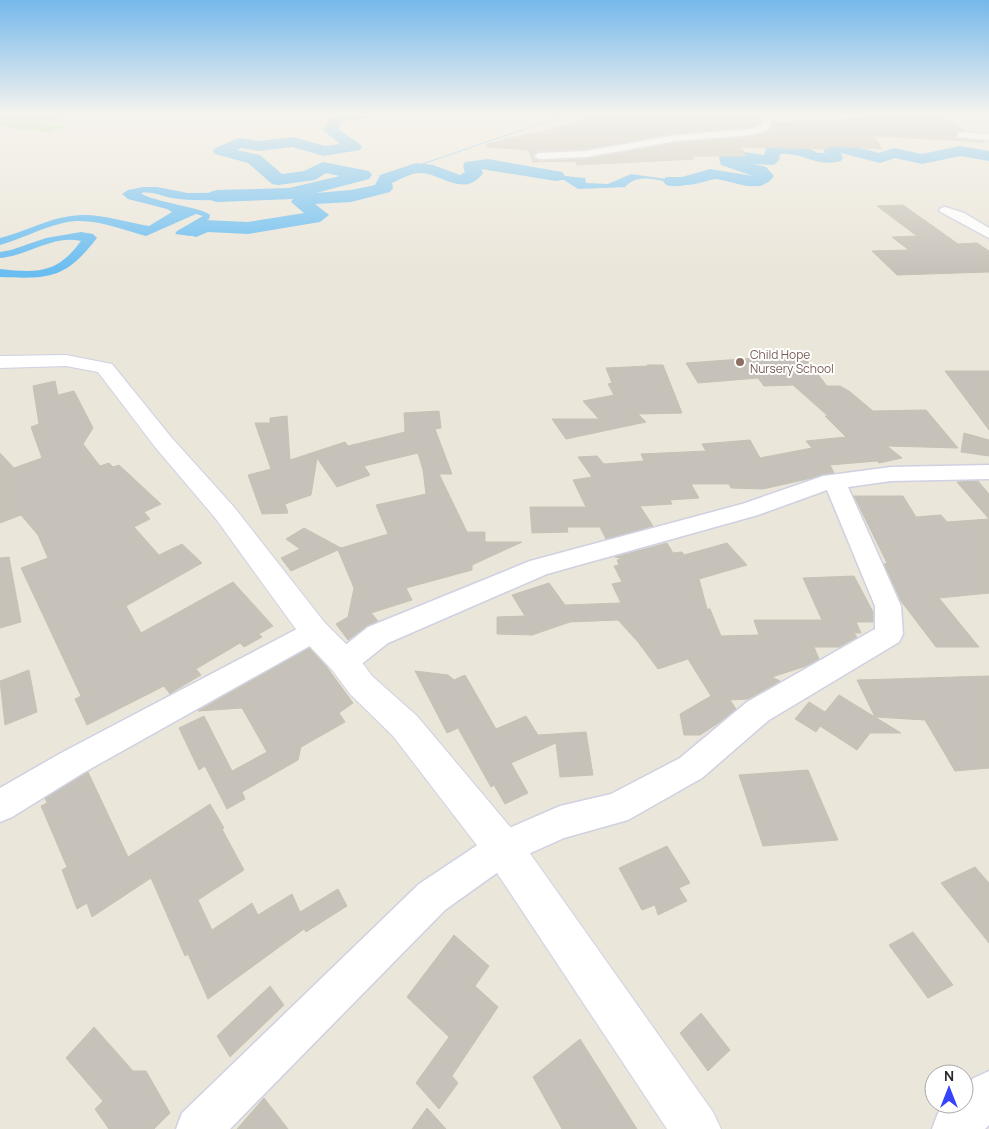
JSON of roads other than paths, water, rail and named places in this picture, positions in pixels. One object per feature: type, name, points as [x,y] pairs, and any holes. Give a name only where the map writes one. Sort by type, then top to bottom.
[{"type":"street","points":[[945,211],[960,216],[989,234]]},
{"type":"street","points":[[0,362],[62,361],[92,363],[104,368],[163,442],[225,513],[314,630],[344,662],[361,685],[405,726],[502,848],[696,1129]]},
{"type":"street","points":[[344,662],[378,635],[433,610],[539,567],[750,510],[823,483],[891,474],[989,472]]},
{"type":"street","points":[[198,1129],[432,897],[502,848],[560,822],[616,809],[691,768],[758,711],[889,634],[888,606],[834,481]]},
{"type":"street","points":[[0,806],[72,762],[314,630]]},
{"type":"street","points":[[954,1129],[989,1093]]},
{"type":"water","points":[[503,167],[514,167],[536,173],[585,178],[586,183],[608,184],[631,174],[680,181],[697,175],[716,172],[723,175],[725,179],[715,179],[686,185],[646,178],[631,182],[625,187],[578,189],[564,180],[538,178],[507,171]]},
{"type":"water","points":[[157,187],[188,193],[273,192],[270,197],[208,200],[172,198],[153,193],[141,193],[155,199],[198,209],[210,215],[209,219],[189,230],[216,224],[248,228],[215,227],[190,236],[175,234],[203,216],[196,214],[146,236],[105,224],[73,221],[0,245],[0,238],[53,220],[71,216],[100,216],[149,226],[172,212],[128,199],[122,194],[128,190]]},
{"type":"water","points":[[81,232],[93,234],[97,238],[86,252],[65,269],[55,274],[32,278],[0,277],[0,269],[36,271],[55,265],[72,252],[81,241],[61,240],[20,254],[0,258],[0,252],[46,238]]},
{"type":"waterway","points":[[217,196],[289,194],[363,175],[323,167],[309,176],[278,180],[263,167]]},
{"type":"waterway","points":[[196,231],[204,226],[248,228],[313,218],[319,215],[300,202],[302,199],[351,196],[384,188],[383,182],[386,179],[416,168],[427,169],[454,180],[461,180],[468,178],[474,173],[471,167]]},
{"type":"waterway","points":[[504,167],[556,176]]},
{"type":"waterway","points":[[672,181],[682,182],[710,174],[746,181],[753,181],[765,176],[760,171],[746,167]]},
{"type":"place","name":"Child Hope Nursery School","points":[[740,362]]}]
